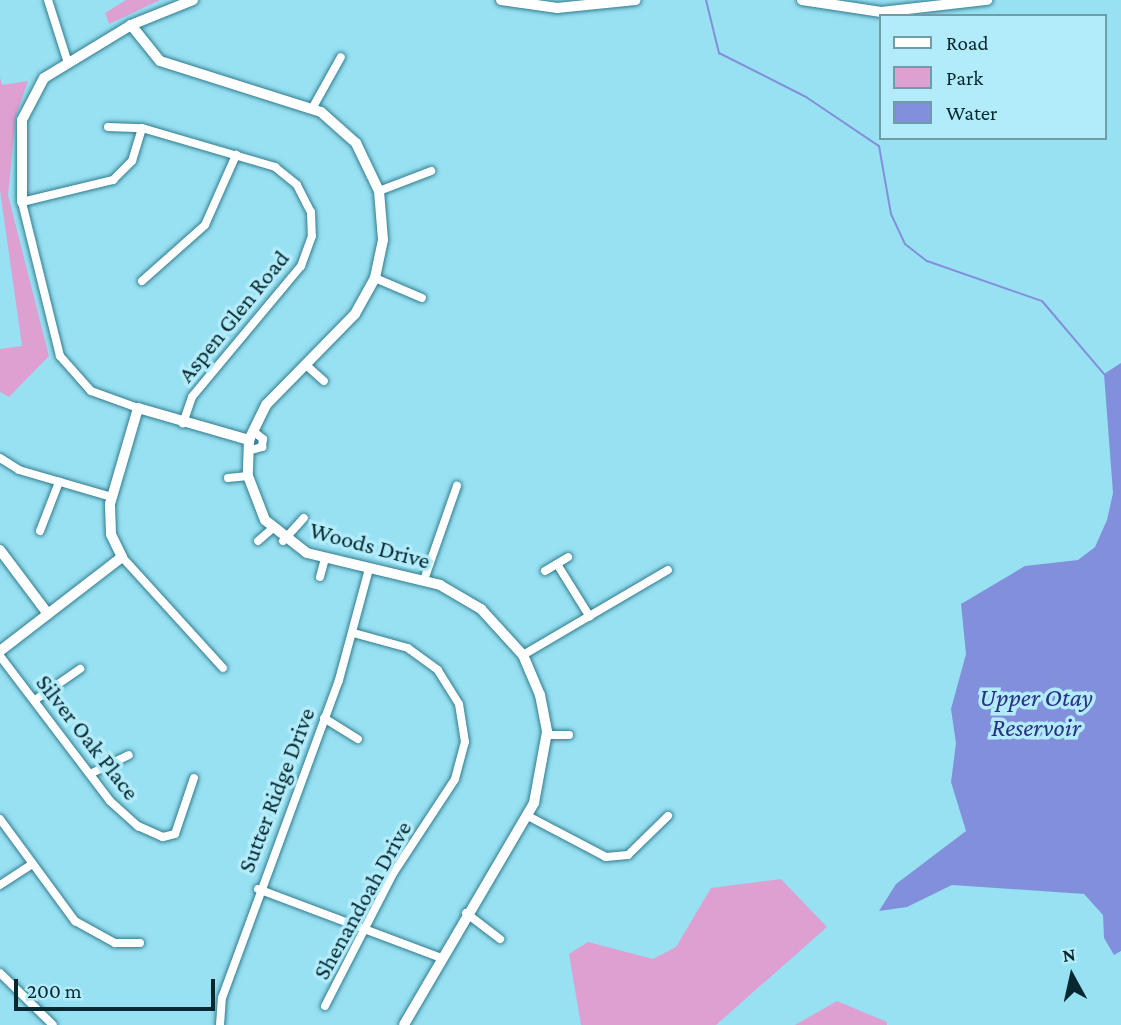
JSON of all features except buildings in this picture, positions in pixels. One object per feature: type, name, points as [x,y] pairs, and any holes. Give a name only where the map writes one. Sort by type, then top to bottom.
[{"type":"street","points":[[48,0],[67,60]]},
{"type":"street","points":[[193,0],[183,0],[131,24],[67,60],[44,78],[25,110],[22,202],[60,356],[91,391],[183,423],[251,435]]},
{"type":"street","points":[[501,0],[557,8],[636,0]]},
{"type":"street","points":[[802,0],[891,12],[987,0]]},
{"type":"street","name":"Woods Drive","points":[[131,24],[160,61],[313,107],[356,143],[379,191],[383,240],[375,278],[355,314],[266,405],[251,435],[248,476],[272,529],[283,541],[325,558],[424,580],[481,609],[523,655],[540,695],[547,735],[526,815],[439,957],[404,1025]]},
{"type":"street","points":[[313,107],[341,57]]},
{"type":"street","name":"Aspen Glen Road","points":[[108,127],[142,128],[236,155],[292,180],[308,205],[312,236],[301,266],[192,397],[183,423]]},
{"type":"street","points":[[22,202],[113,180],[132,161],[142,128]]},
{"type":"street","points":[[142,281],[205,225],[236,155]]},
{"type":"street","points":[[379,191],[431,172]]},
{"type":"street","points":[[375,278],[422,298]]},
{"type":"street","points":[[306,365],[324,382]]},
{"type":"street","points":[[138,408],[112,497],[111,534],[122,557],[223,668]]},
{"type":"street","points":[[0,458],[58,482],[112,497]]},
{"type":"street","points":[[228,478],[248,476]]},
{"type":"street","points":[[40,531],[58,482]]},
{"type":"street","points":[[424,580],[457,486]]},
{"type":"street","points":[[283,541],[304,518]]},
{"type":"street","points":[[258,541],[272,529]]},
{"type":"street","points":[[0,550],[48,614]]},
{"type":"street","points":[[0,651],[122,557]]},
{"type":"street","points":[[320,577],[325,558]]},
{"type":"street","points":[[545,571],[568,558]]},
{"type":"street","points":[[557,564],[590,617]]},
{"type":"street","name":"Sutter Ridge Drive","points":[[220,1025],[222,998],[258,889],[324,718],[353,633],[369,569]]},
{"type":"street","points":[[523,655],[668,570]]},
{"type":"street","name":"Shenandoah Drive","points":[[325,1006],[394,872],[455,779],[465,733],[455,694],[431,664],[400,644],[353,633]]},
{"type":"street","name":"Silver Oak Place","points":[[0,656],[125,818],[163,837],[179,829],[194,778]]},
{"type":"street","points":[[35,700],[80,669]]},
{"type":"street","points":[[324,718],[358,739]]},
{"type":"street","points":[[547,735],[569,735]]},
{"type":"street","points":[[90,774],[129,755]]},
{"type":"street","points":[[526,815],[606,857],[628,855],[668,816]]},
{"type":"street","points":[[0,819],[31,865],[79,924],[115,943],[140,943]]},
{"type":"street","points":[[0,884],[31,865]]},
{"type":"street","points":[[258,889],[369,925],[439,957]]},
{"type":"street","points":[[466,913],[500,939]]},
{"type":"street","points":[[0,973],[53,1025]]},
{"type":"green space","points":[[126,0],[160,0],[109,24],[105,13]]},
{"type":"green space","points":[[0,77],[2,85],[28,81],[16,116],[8,195],[49,356],[9,397],[0,392],[0,349],[22,346],[0,190]]},
{"type":"green space","points":[[781,879],[827,927],[716,1025],[581,1025],[569,954],[588,942],[653,959],[676,947],[711,888]]},
{"type":"green space","points":[[837,1001],[887,1022],[887,1025],[795,1025]]},
{"type":"water","name":"Upper Otay Reservoir","points":[[1121,363],[1121,951],[1114,955],[1104,938],[1103,915],[1084,894],[952,885],[907,907],[879,911],[896,884],[966,831],[951,782],[956,743],[951,709],[966,654],[961,604],[1025,566],[1078,560],[1095,547],[1107,520],[1113,493],[1104,374]]},
{"type":"waterway","points":[[706,0],[719,53],[806,97],[879,146],[891,214],[905,244],[927,261],[1042,301],[1104,374]]}]
